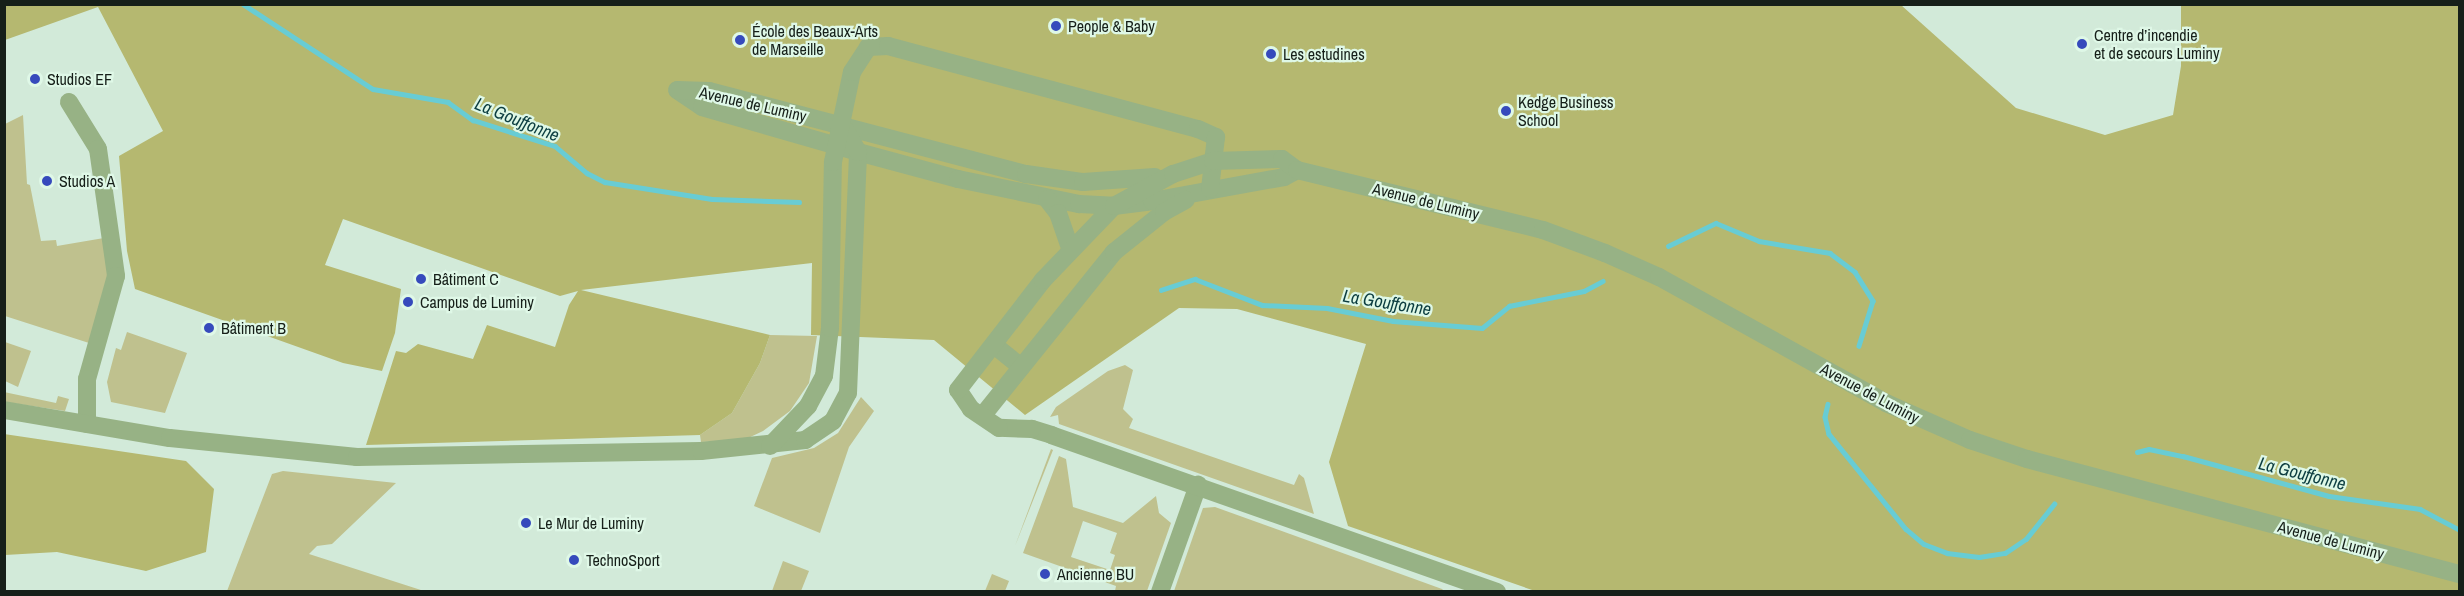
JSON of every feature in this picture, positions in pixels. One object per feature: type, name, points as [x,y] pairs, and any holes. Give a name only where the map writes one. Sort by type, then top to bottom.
[{"type":"street","points":[[770,446],[808,406],[824,376],[836,144],[843,126],[843,105],[858,58],[868,47],[888,46],[1198,129],[1216,137],[1210,189]]},
{"type":"street","name":"Avenue de Luminy","points":[[1297,170],[1284,177],[1114,206],[1047,199],[858,152],[702,107],[676,90],[709,91],[1026,174],[1072,181],[1116,182],[1173,174],[1213,161],[1282,159],[1297,170],[1575,241],[1659,277],[1886,403],[1970,440],[2027,459],[2460,574]]},
{"type":"street","points":[[69,102],[98,149],[116,276],[87,379],[87,424]]},
{"type":"street","points":[[4,410],[274,451],[357,458],[791,444],[820,432],[841,410],[848,393],[858,152],[843,126]]},
{"type":"street","name":"Avenue de Luminy","points":[[1173,174],[1114,206],[1070,248],[958,390],[971,409],[983,415],[1114,252],[1164,212],[1210,189]]},
{"type":"street","points":[[1047,199],[1058,213],[1070,248]]},
{"type":"street","points":[[994,345],[1021,367]]},
{"type":"street","points":[[983,415],[999,428],[1032,429],[1198,485],[1469,587],[1497,591]]},
{"type":"street","points":[[1160,591],[1198,485]]},
{"type":"green space","points":[[4,5],[1901,5],[2016,108],[2105,135],[2173,115],[2181,66],[2181,5],[2459,5],[2459,591],[1535,591],[1348,526],[1329,462],[1366,344],[1237,309],[1179,308],[1025,415],[934,340],[811,335],[812,263],[581,290],[770,335],[760,363],[732,413],[700,435],[366,445],[396,351],[406,353],[418,344],[473,359],[487,325],[555,347],[569,305],[578,291],[560,296],[343,219],[325,265],[401,289],[395,333],[382,371],[343,363],[135,289],[127,251],[119,156],[163,131],[98,7],[5,40]]},
{"type":"green space","points":[[23,115],[27,184],[30,185],[41,241],[56,240],[57,246],[104,238],[108,277],[89,343],[5,316],[5,124]]},
{"type":"green space","points":[[127,332],[187,353],[165,413],[111,402],[107,382],[116,348],[121,350]]},
{"type":"green space","points":[[770,335],[817,336],[809,383],[790,411],[763,431],[744,440],[701,442],[700,435],[732,413],[760,363]]},
{"type":"green space","points":[[5,342],[31,351],[18,387],[5,381]]},
{"type":"green space","points":[[1125,365],[1133,370],[1123,409],[1133,419],[1129,428],[1294,485],[1299,474],[1304,478],[1314,514],[1059,424],[1058,415],[1050,417],[1056,407],[1108,371]]},
{"type":"green space","points":[[4,392],[56,403],[58,396],[69,399],[65,411],[5,402]]},
{"type":"green space","points":[[861,397],[874,411],[849,447],[820,533],[754,506],[772,458],[814,448],[838,433]]},
{"type":"green space","points":[[4,434],[186,461],[214,489],[206,552],[146,571],[57,552],[5,555]]},
{"type":"green space","points":[[1051,449],[1053,450],[1015,546]]},
{"type":"green space","points":[[1059,456],[1066,459],[1073,507],[1123,523],[1156,496],[1159,513],[1171,523],[1147,591],[1115,591],[1116,586],[1023,553]],"holes":[[[1083,521],[1117,533],[1110,553],[1115,555],[1110,570],[1071,557]]]},
{"type":"green space","points":[[283,471],[396,483],[332,544],[317,546],[309,554],[424,591],[227,591],[272,474]]},
{"type":"green space","points":[[1215,507],[1444,591],[1174,591],[1203,508]]},
{"type":"green space","points":[[783,561],[809,571],[801,591],[772,591]]},
{"type":"green space","points":[[992,574],[1009,581],[1005,591],[985,591]]},
{"type":"waterway","name":"La Gouffonne","points":[[243,4],[373,89],[448,102],[473,120],[555,146],[587,173],[605,182],[712,199],[799,202]]},
{"type":"waterway","name":"La Gouffonne","points":[[1668,246],[1716,223],[1759,241],[1830,253],[1855,272],[1873,301],[1859,346]]},
{"type":"waterway","name":"La Gouffonne","points":[[1161,290],[1195,279],[1262,305],[1327,308],[1393,321],[1482,328],[1509,306],[1584,291],[1603,281]]},
{"type":"waterway","name":"La Gouffonne","points":[[1828,404],[1825,417],[1829,434],[1906,529],[1924,544],[1947,553],[1979,557],[2005,553],[2026,539],[2054,504]]},
{"type":"waterway","name":"La Gouffonne","points":[[2137,452],[2149,449],[2183,456],[2329,496],[2420,509],[2460,530]]},
{"type":"place","name":"People & Baby","points":[[1056,26]]},
{"type":"place","name":"École des Beaux-Arts de Marseille","points":[[740,40]]},
{"type":"place","name":"Centre d’incendie et de secours Luminy","points":[[2082,44]]},
{"type":"place","name":"Les estudines","points":[[1271,54]]},
{"type":"place","name":"Studios EF","points":[[35,79]]},
{"type":"place","name":"Kedge Business School","points":[[1506,111]]},
{"type":"place","name":"Studios A","points":[[47,181]]},
{"type":"place","name":"Bâtiment C","points":[[421,279]]},
{"type":"place","name":"Campus de Luminy","points":[[408,302]]},
{"type":"place","name":"Bâtiment B","points":[[209,328]]},
{"type":"place","name":"Le Mur de Luminy","points":[[526,523]]},
{"type":"place","name":"TechnoSport","points":[[574,560]]},
{"type":"place","name":"Ancienne BU","points":[[1045,574]]}]
